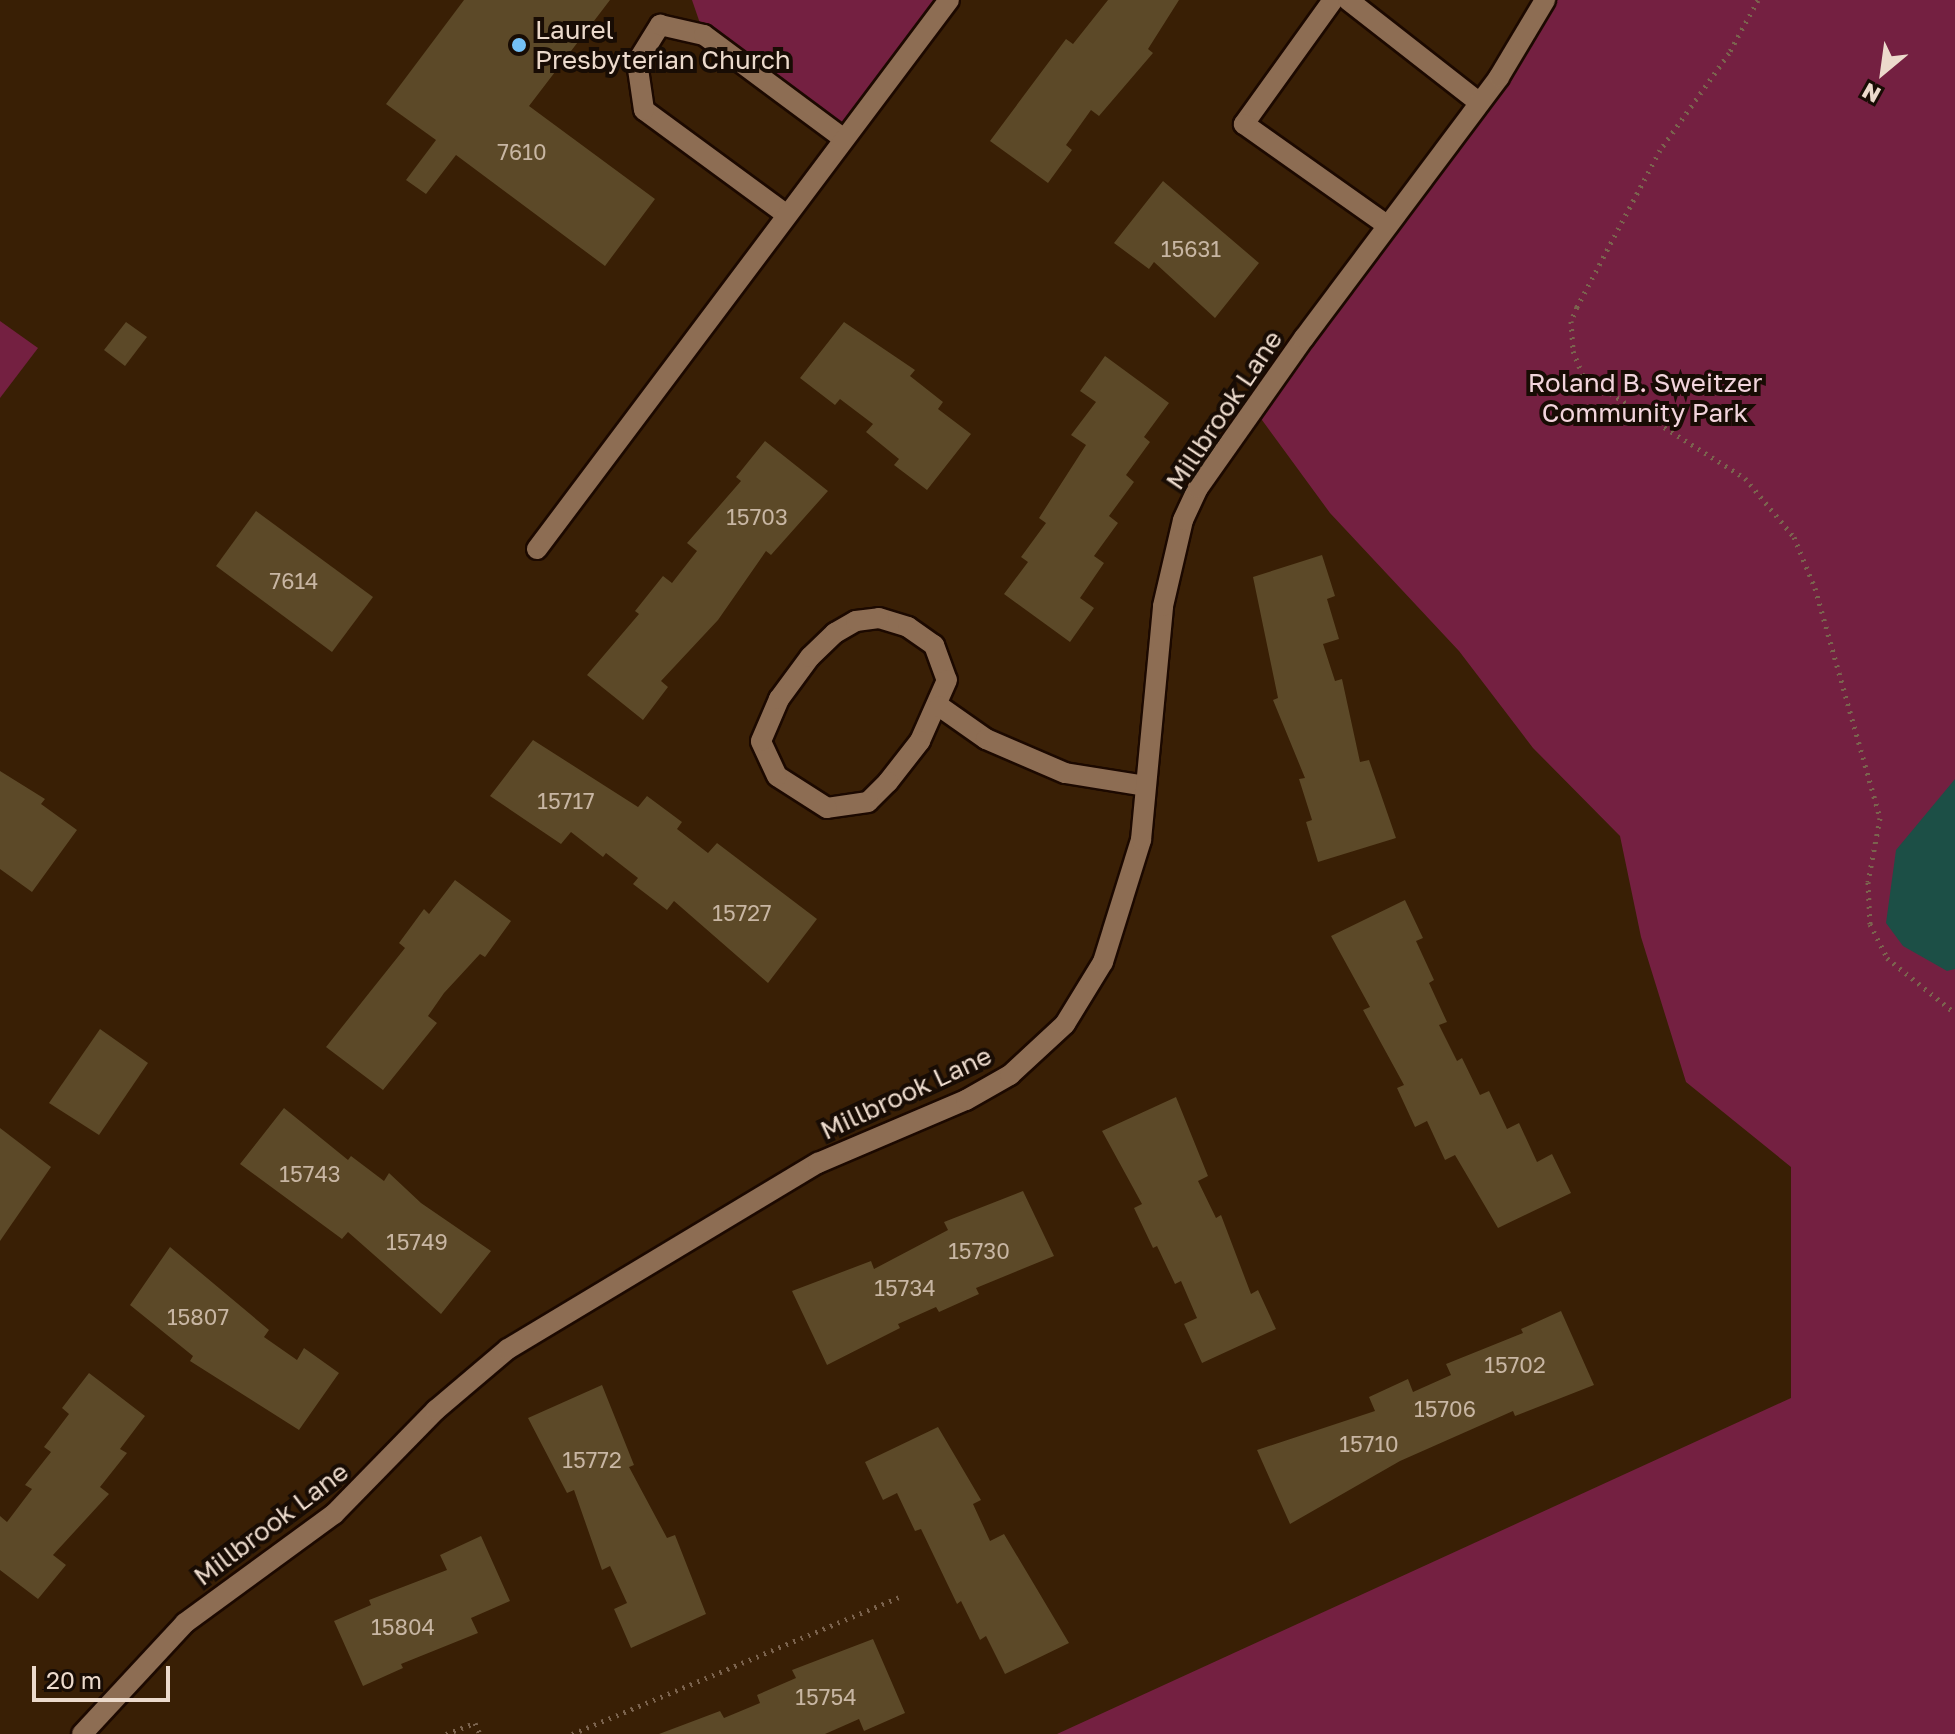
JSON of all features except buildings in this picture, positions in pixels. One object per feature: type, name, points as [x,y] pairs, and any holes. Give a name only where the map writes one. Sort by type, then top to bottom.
[{"type":"street","points":[[537,549],[949,0]]},
{"type":"street","points":[[1333,0],[1244,124],[1388,226]]},
{"type":"street","points":[[1348,0],[1480,103]]},
{"type":"street","name":"Millbrook Lane","points":[[82,1734],[185,1623],[334,1514],[436,1410],[508,1349],[818,1163],[966,1100],[1038,1052],[1065,1024],[1103,962],[1141,840],[1163,606],[1183,520],[1206,477],[1480,103],[1545,0]]},
{"type":"street","points":[[787,215],[644,110],[637,62],[660,25],[704,35],[844,139]]},
{"type":"street","points":[[879,618],[908,627],[934,645],[947,680],[939,706],[920,741],[868,802],[827,808],[777,776],[761,741],[779,699],[810,657],[856,621],[879,618]]},
{"type":"street","points":[[939,706],[986,739],[1065,773],[1145,786]]},
{"type":"path","points":[[1758,0],[1729,53],[1660,150],[1584,294],[1571,321],[1573,351],[1583,376],[1745,478],[1794,537],[1815,588],[1880,818],[1868,882],[1870,924],[1887,958],[1955,1013]]},
{"type":"path","points":[[572,1734],[899,1597]]},
{"type":"path","points":[[446,1734],[475,1723],[480,1734]]},
{"type":"green space","points":[[692,0],[949,0],[844,139],[704,35]]},
{"type":"green space","name":"Roland B. Sweitzer Community Park","points":[[1545,0],[1955,0],[1955,1734],[1057,1734],[1791,1398],[1791,1167],[1686,1082],[1641,937],[1620,836],[1533,748],[1459,651],[1330,513],[1254,409]]},
{"type":"green space","points":[[0,321],[38,348],[0,398]]},
{"type":"water","points":[[1955,779],[1955,969],[1947,971],[1903,946],[1886,923],[1896,850]]},
{"type":"place","name":"Laurel Presbyterian Church","points":[[519,45]]}]
